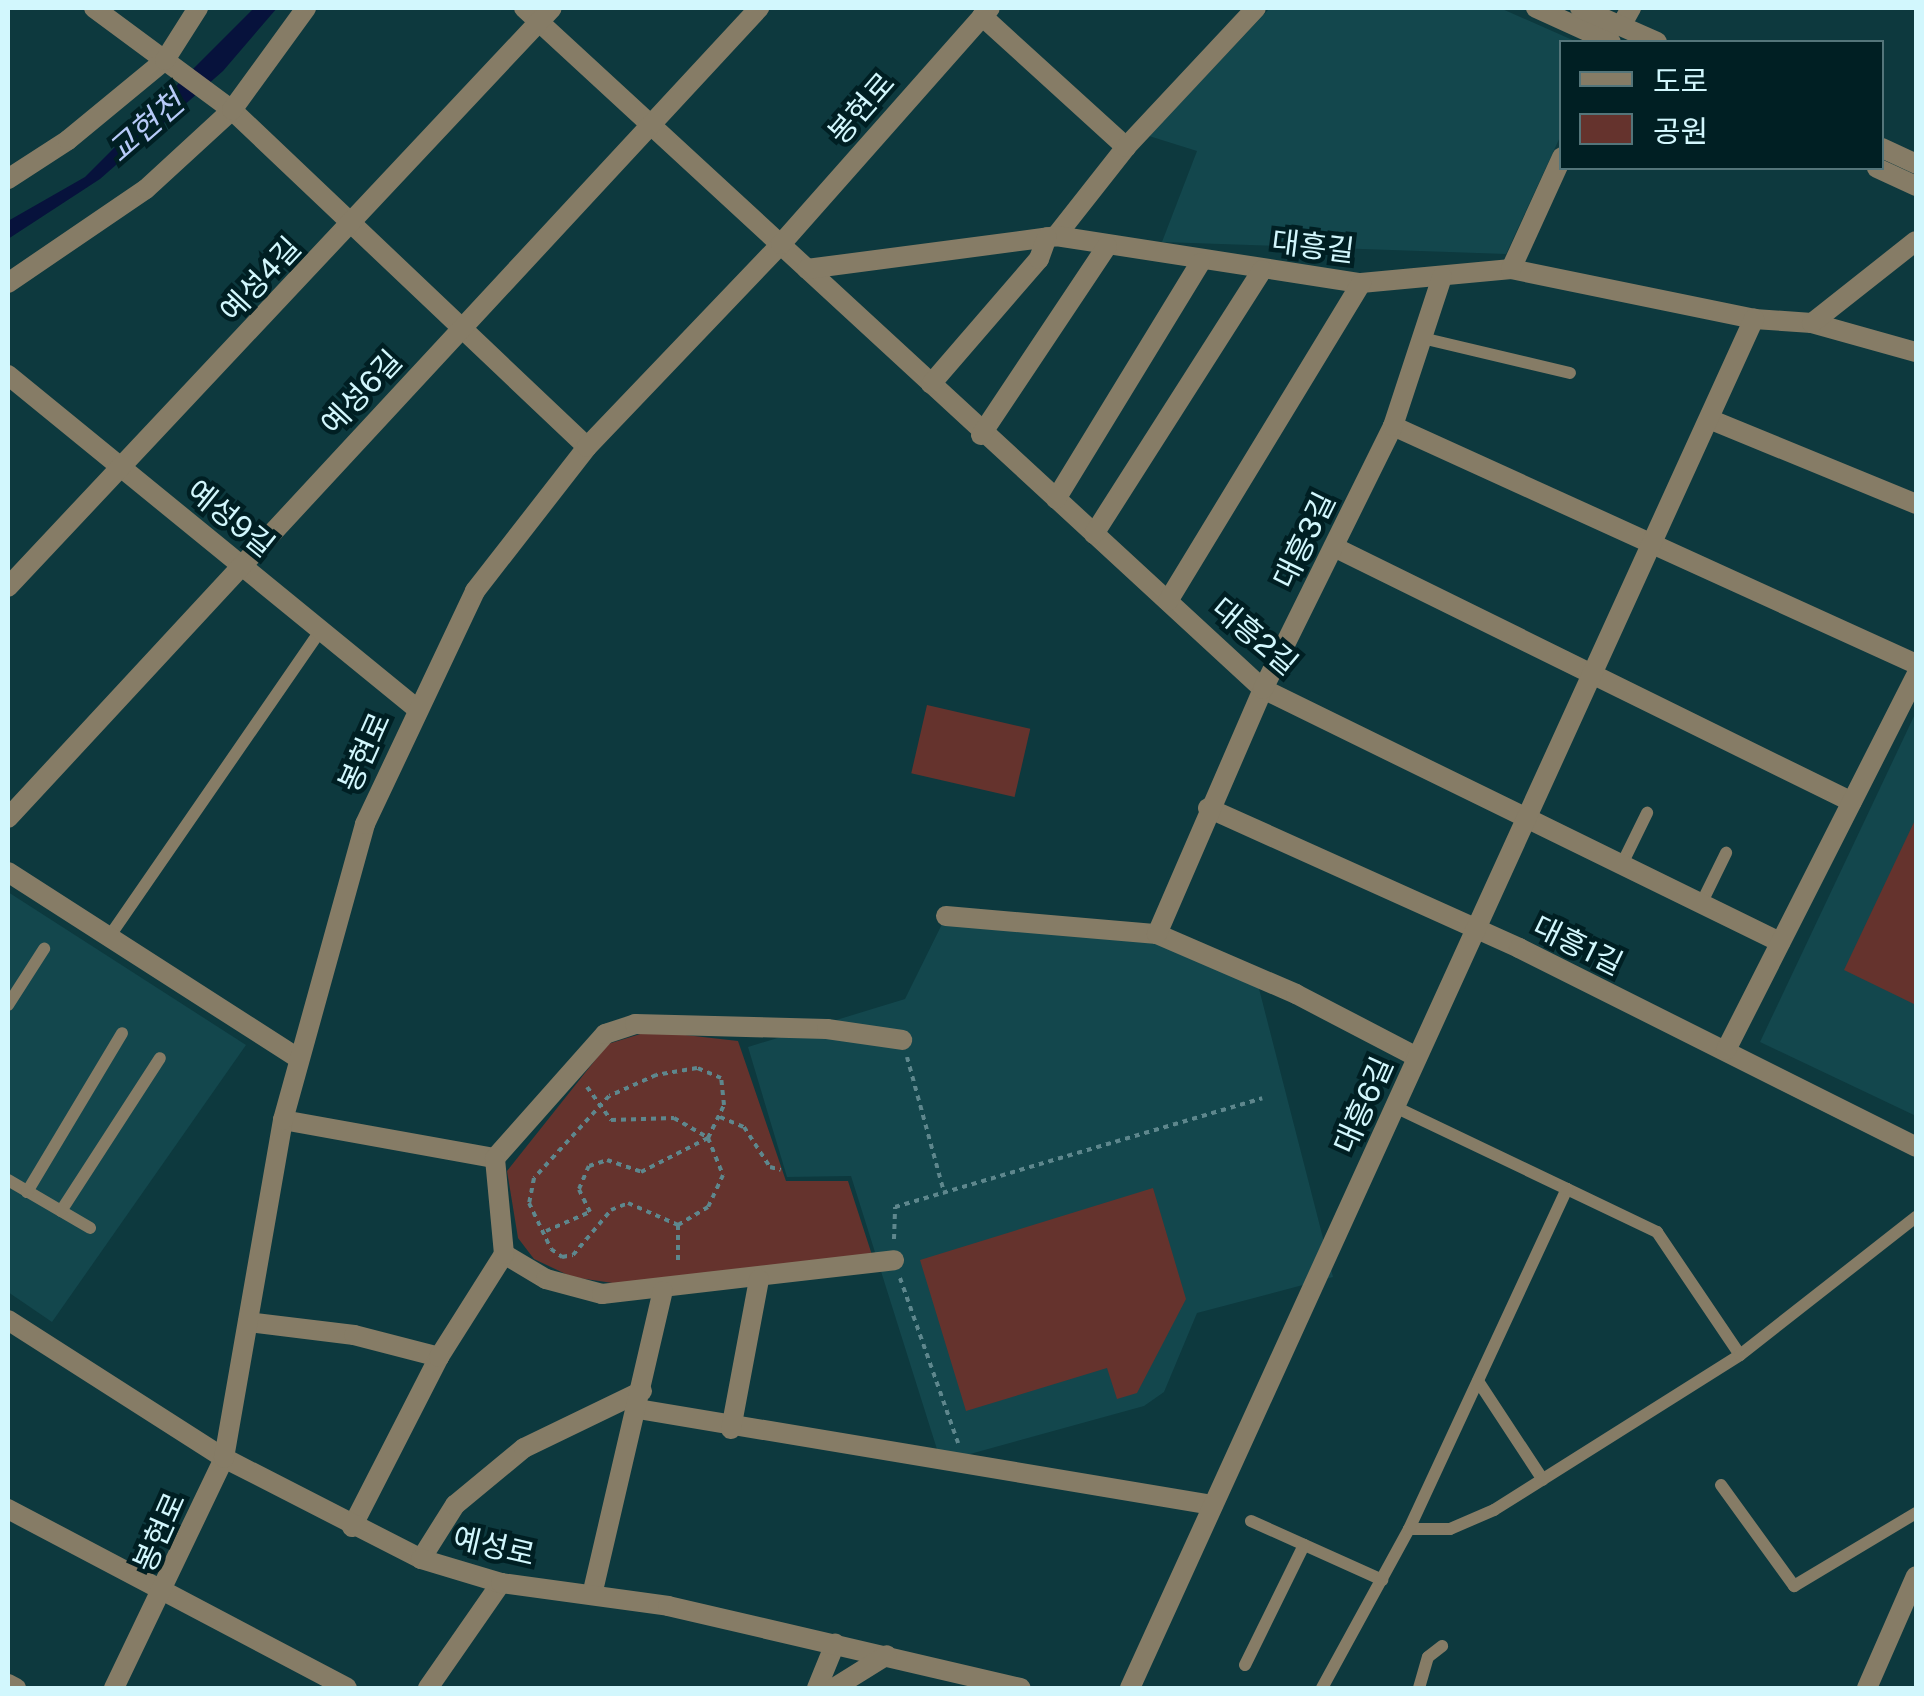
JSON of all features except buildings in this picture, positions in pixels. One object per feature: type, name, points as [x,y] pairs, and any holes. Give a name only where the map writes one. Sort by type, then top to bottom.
[{"type":"street","points":[[94,8],[232,110],[587,447]]},
{"type":"street","points":[[8,179],[68,140],[164,60],[198,8]]},
{"type":"street","points":[[8,284],[146,189],[232,110],[306,8]]},
{"type":"street","name":"예성6길","points":[[8,818],[759,8]]},
{"type":"street","points":[[931,384],[1039,259],[1052,237],[1126,147],[1256,8]]},
{"type":"street","points":[[1536,8],[1621,26]]},
{"type":"street","points":[[1580,8],[1652,40]]},
{"type":"street","points":[[984,11],[1126,147]]},
{"type":"street","name":"봉현로","points":[[114,1688],[165,1592],[224,1458],[284,1120],[365,824],[416,708],[476,591],[587,447],[781,244],[984,11]]},
{"type":"street","name":"대흥2길","points":[[539,12],[981,435],[1263,690],[1528,815],[1780,942]]},
{"type":"street","name":"예성4길","points":[[8,588],[353,224],[539,12]]},
{"type":"street","points":[[1884,149],[1916,164]]},
{"type":"street","points":[[1511,269],[1559,164]]},
{"type":"street","points":[[1881,170],[1916,186]]},
{"type":"street","name":"대흥길","points":[[807,269],[1052,237],[1200,263],[1360,283],[1511,269],[1754,320],[1812,323],[1916,352]]},
{"type":"street","points":[[1812,323],[1916,241]]},
{"type":"street","points":[[981,435],[1107,246]]},
{"type":"street","points":[[1056,499],[1200,263]]},
{"type":"street","points":[[1094,534],[1262,270]]},
{"type":"street","name":"대흥3길","points":[[1158,934],[1208,808],[1393,426],[1442,277]]},
{"type":"street","points":[[1168,601],[1360,283]]},
{"type":"street","name":"대흥6길","points":[[1130,1688],[1754,320]]},
{"type":"street","name":"예성9길","points":[[8,375],[416,708]]},
{"type":"street","points":[[1709,418],[1916,504]]},
{"type":"street","points":[[1393,426],[1916,664]]},
{"type":"street","points":[[1334,548],[1852,802]]},
{"type":"street","points":[[1726,1050],[1916,675]]},
{"type":"street","name":"대흥1길","points":[[1208,808],[1726,1050],[1916,1147]]},
{"type":"street","points":[[8,872],[300,1059]]},
{"type":"street","points":[[946,916],[1158,934],[1296,994],[1418,1057]]},
{"type":"street","points":[[352,1528],[439,1357],[504,1254],[495,1158],[605,1034],[650,1023],[827,1029],[902,1040]]},
{"type":"street","points":[[284,1120],[495,1158]]},
{"type":"street","points":[[504,1254],[546,1279],[602,1294],[759,1280],[894,1260]]},
{"type":"street","points":[[731,1429],[759,1280]]},
{"type":"street","points":[[592,1595],[668,1290]]},
{"type":"street","name":"예성로","points":[[8,1320],[224,1458],[352,1528],[421,1559],[501,1583],[592,1595],[835,1644],[1021,1688]]},
{"type":"street","points":[[248,1322],[354,1335],[439,1357]]},
{"type":"street","points":[[421,1559],[455,1505],[524,1448],[640,1400],[731,1429],[1213,1506]]},
{"type":"street","points":[[8,1509],[347,1688]]},
{"type":"street","points":[[1867,1688],[1916,1576]]},
{"type":"street","points":[[428,1688],[501,1583]]},
{"type":"street","points":[[817,1688],[835,1644]]},
{"type":"street","points":[[834,1688],[886,1655]]},
{"type":"street","points":[[8,1684],[16,1688]]},
{"type":"lane","points":[[1422,338],[1570,374]]},
{"type":"lane","points":[[110,937],[321,630]]},
{"type":"lane","points":[[1623,862],[1647,814]]},
{"type":"lane","points":[[1702,902],[1726,853]]},
{"type":"lane","points":[[8,1005],[44,949]]},
{"type":"lane","points":[[27,1192],[122,1033]]},
{"type":"lane","points":[[61,1212],[160,1058]]},
{"type":"lane","points":[[1395,1107],[1657,1232],[1740,1355]]},
{"type":"lane","points":[[8,1180],[90,1228]]},
{"type":"lane","points":[[1322,1688],[1409,1529],[1567,1189]]},
{"type":"lane","points":[[1409,1529],[1450,1529],[1543,1480],[1740,1355],[1916,1218]]},
{"type":"lane","points":[[1478,1382],[1543,1480]]},
{"type":"lane","points":[[1721,1485],[1794,1586],[1916,1513]]},
{"type":"lane","points":[[1251,1521],[1382,1580]]},
{"type":"lane","points":[[1245,1665],[1304,1545]]},
{"type":"lane","points":[[1419,1688],[1428,1658],[1442,1646]]},
{"type":"path","points":[[902,1040],[944,1192]]},
{"type":"path","points":[[582,1057],[597,1107],[611,1120],[674,1118],[708,1138],[723,1176],[708,1207],[678,1225]]},
{"type":"path","points":[[546,1231],[590,1212],[580,1189],[588,1166],[607,1160],[641,1172],[708,1138],[718,1116],[721,1078],[697,1068],[656,1074],[597,1107],[534,1178],[531,1215],[546,1231],[551,1249],[562,1257],[573,1255],[611,1210],[628,1203],[678,1225]]},
{"type":"path","points":[[967,1468],[894,1260],[894,1207],[1262,1098]]},
{"type":"path","points":[[718,1116],[744,1127],[770,1167],[782,1170]]},
{"type":"path","points":[[668,1290],[678,1225]]},
{"type":"shaded area","points":[[1270,8],[1500,8],[1572,40],[1559,40],[1559,139],[1506,254],[1162,242],[1197,151],[1149,136]]},
{"type":"shaded area","points":[[1916,712],[1916,1116],[1760,1042]]},
{"type":"shaded area","points":[[8,892],[246,1045],[52,1322],[8,1292]]},
{"type":"shaded area","points":[[946,916],[1158,934],[1256,977],[1333,1277],[1197,1313],[1164,1392],[1144,1406],[941,1462],[851,1176],[787,1177],[748,1047],[905,999]]},
{"type":"green space","points":[[927,705],[1030,729],[1015,797],[911,773]]},
{"type":"green space","points":[[1916,818],[1916,1005],[1844,970]]},
{"type":"green space","points":[[650,1031],[738,1041],[786,1181],[848,1181],[872,1255],[626,1285],[572,1277],[534,1259],[518,1238],[507,1171],[608,1044]]},
{"type":"green space","points":[[1153,1188],[1186,1299],[1137,1393],[1117,1399],[1107,1368],[966,1411],[920,1260]]},
{"type":"water","name":"교현천","points":[[254,8],[277,8],[223,71],[100,179],[8,239],[8,221],[85,177]]}]
